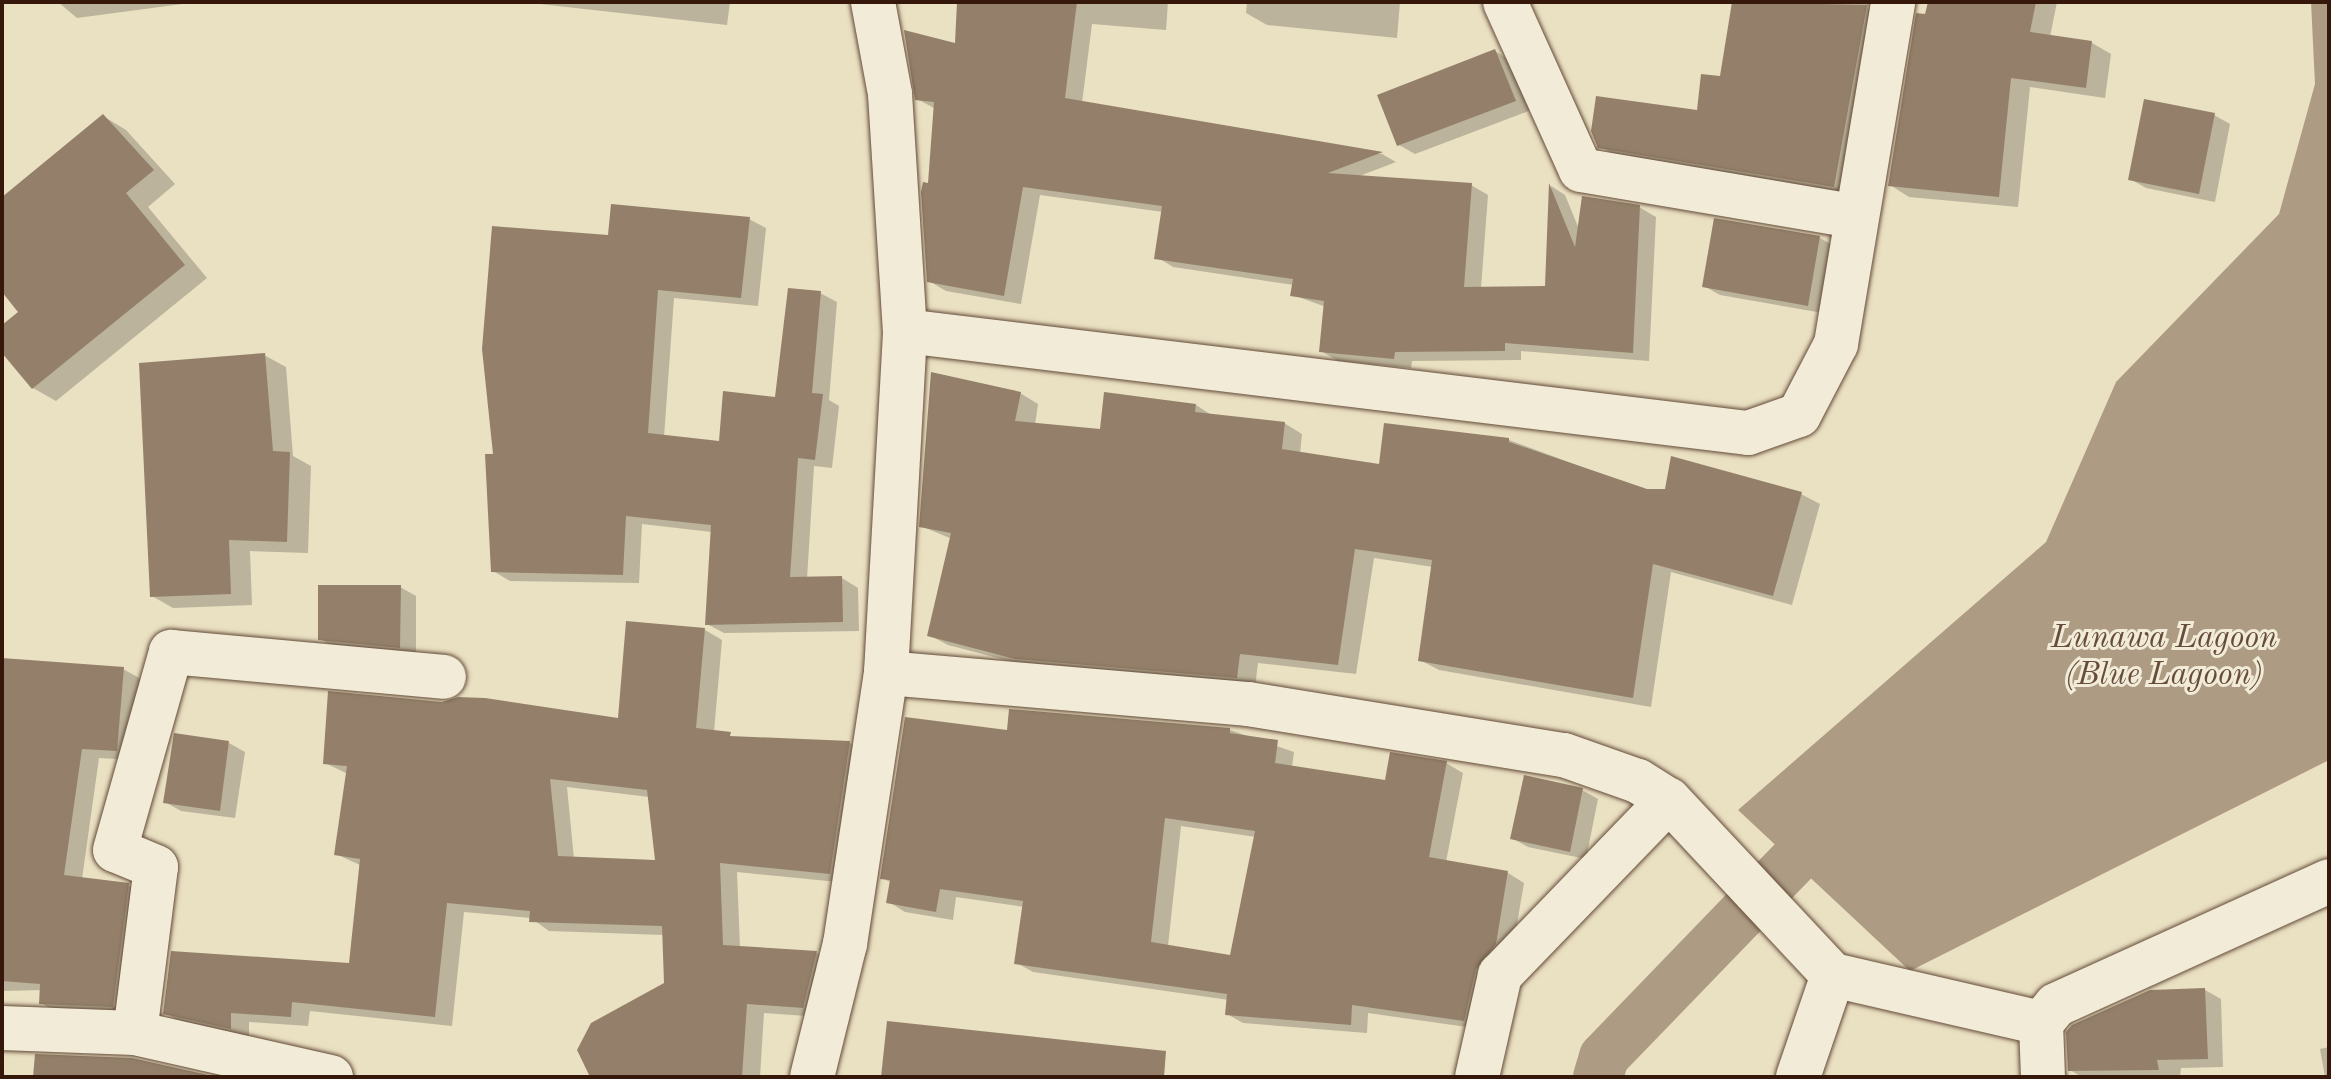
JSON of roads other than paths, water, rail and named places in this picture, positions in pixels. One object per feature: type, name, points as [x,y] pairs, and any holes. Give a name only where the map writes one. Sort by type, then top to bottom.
[{"type":"street","points":[[812,1077],[845,944],[886,673],[905,331],[890,94],[873,2]]},
{"type":"street","points":[[1505,2],[1581,170],[1854,216]]},
{"type":"street","points":[[905,331],[1748,433],[1799,415],[1836,344],[1854,216],[1893,2]]},
{"type":"street","points":[[135,1033],[156,867],[115,850],[171,652],[444,677]]},
{"type":"street","points":[[886,673],[1248,704],[1549,752],[1638,781],[1683,812],[1826,967],[2041,1023]]},
{"type":"street","points":[[1477,1077],[1500,975],[1683,812]]},
{"type":"street","points":[[2043,1077],[2041,1023],[2056,1005],[2329,881]]},
{"type":"street","points":[[1798,1077],[1826,967]]},
{"type":"street","points":[[2,1028],[135,1033],[331,1077]]},
{"type":"water","name":"Lunawa Lagoon (Blue Lagoon)","points":[[2311,2],[2329,2],[2329,760],[1910,971],[1738,810],[2046,542],[2116,382],[2279,214],[2315,84]]},
{"type":"waterway","points":[[1598,1077],[1604,1057],[1841,812]]}]
